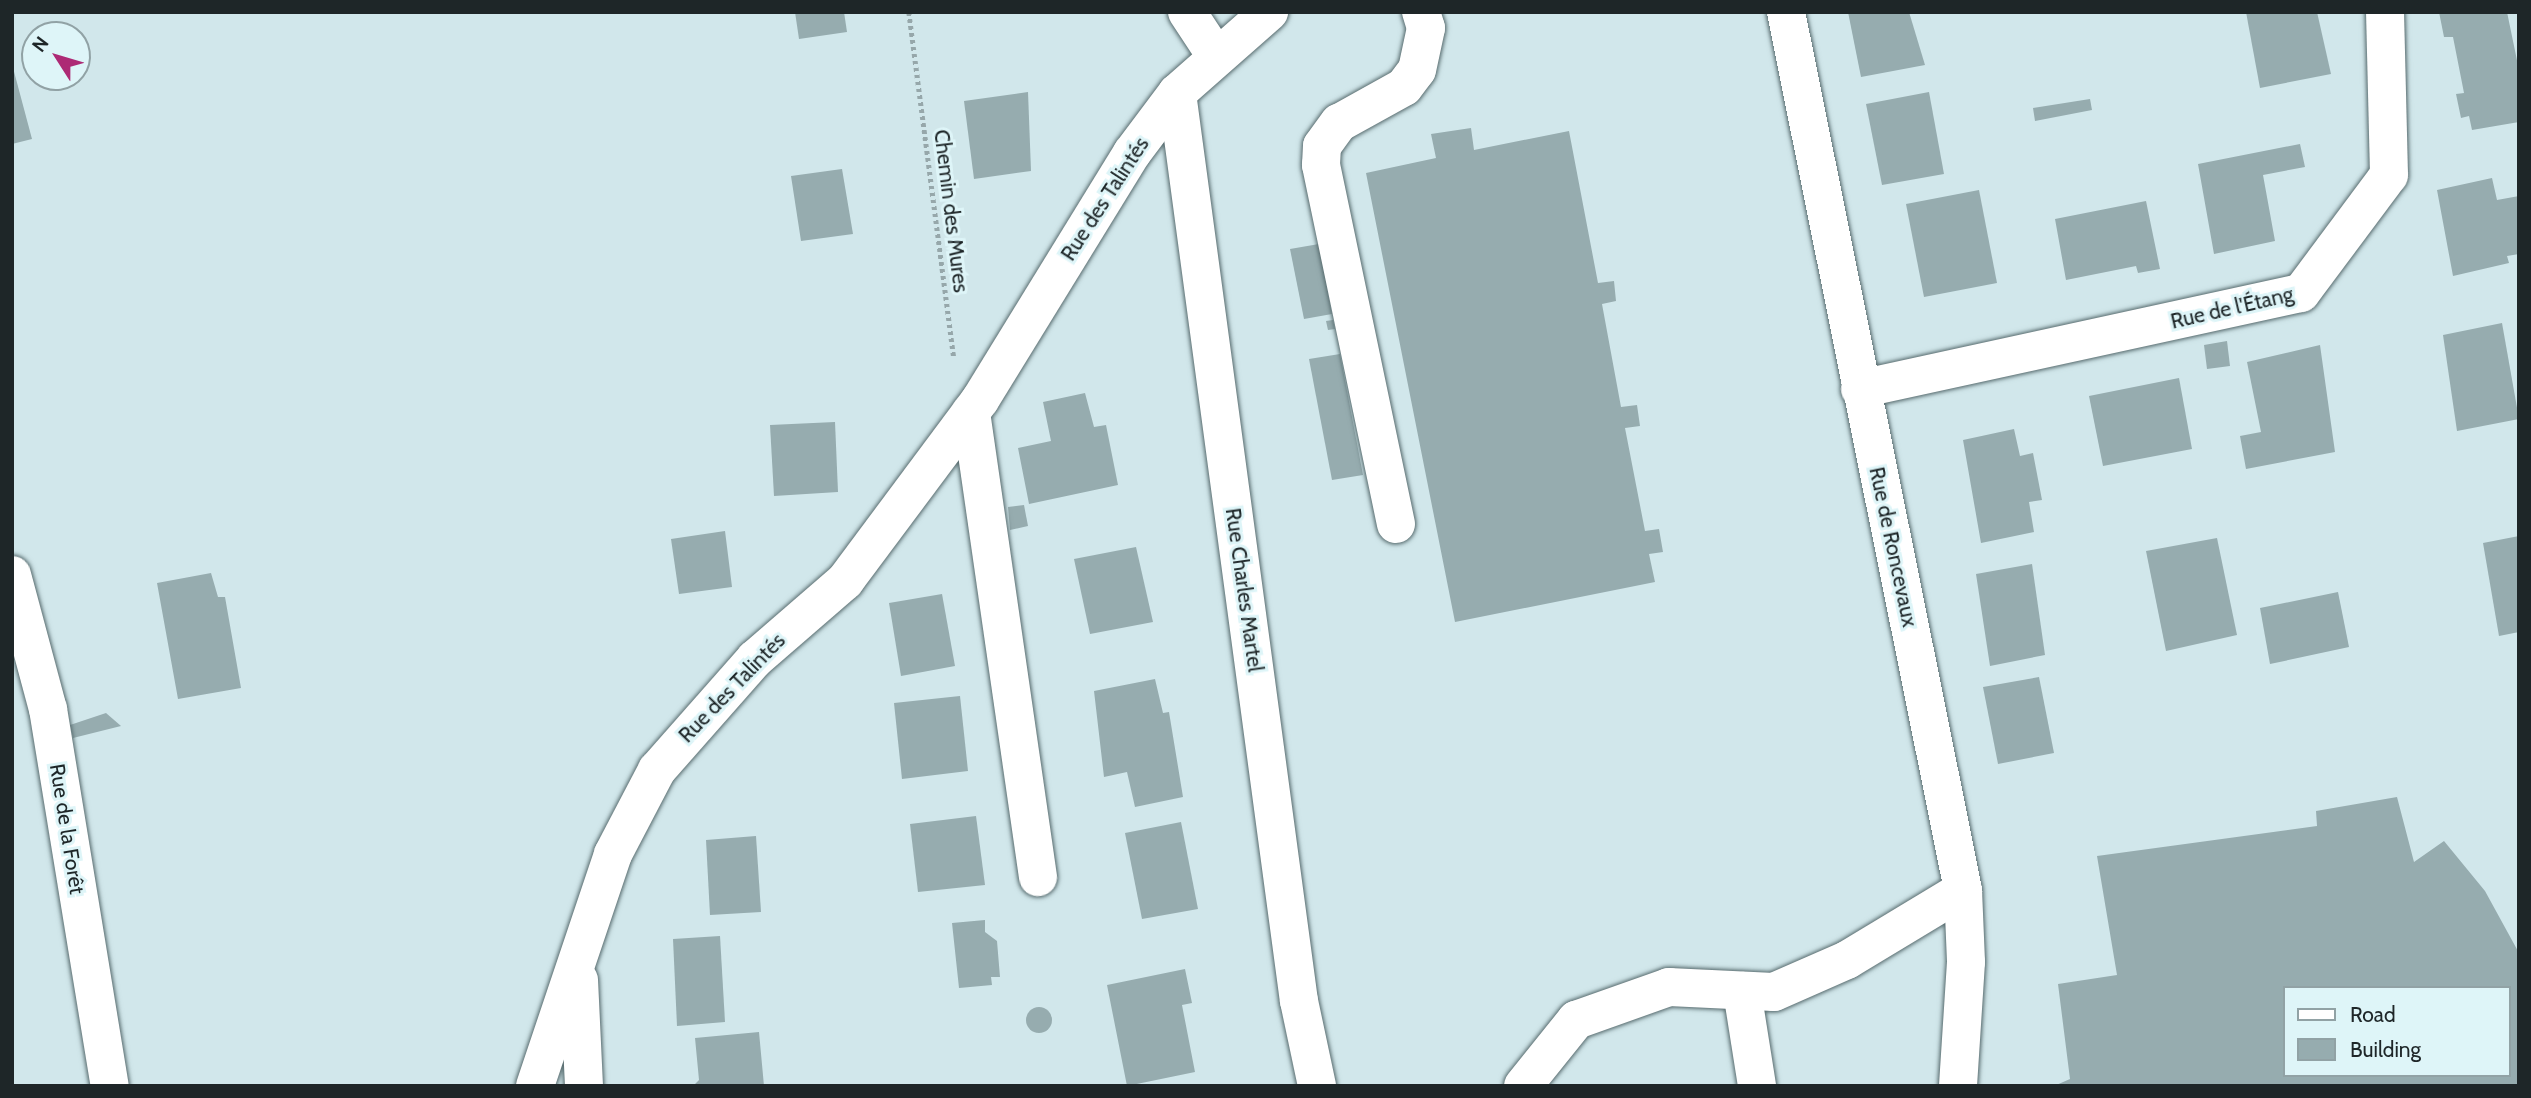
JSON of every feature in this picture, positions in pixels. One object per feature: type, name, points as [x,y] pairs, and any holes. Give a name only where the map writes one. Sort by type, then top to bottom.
[{"type":"street","points":[[1186,12],[1216,56]]},
{"type":"street","name":"Rue des Talintés","points":[[535,1086],[613,854],[657,770],[755,659],[845,581],[971,412],[1132,153],[1177,93],[1269,12]]},
{"type":"street","points":[[1396,524],[1321,165],[1322,146],[1339,123],[1404,87],[1417,70],[1426,28],[1421,12]]},
{"type":"street","name":"Rue de Roncevaux","points":[[1786,12],[1963,890],[1966,962],[1958,1086]]},
{"type":"street","name":"Rue de l'Étang","points":[[1860,389],[2301,293],[2389,175],[2385,12]]},
{"type":"street","name":"Rue Charles Martel","points":[[1177,93],[1299,1002],[1317,1086]]},
{"type":"street","points":[[971,412],[1038,877]]},
{"type":"street","name":"Rue de la Forêt","points":[[12,575],[48,709],[110,1086]]},
{"type":"street","points":[[1523,1086],[1576,1020],[1670,987],[1774,992],[1847,961],[1963,890]]},
{"type":"street","points":[[577,956],[584,1086]]},
{"type":"street","points":[[1742,991],[1757,1086]]},
{"type":"path","name":"Chemin des Mures","points":[[909,12],[956,377],[971,412]]},
{"type":"building","points":[[795,12],[844,12],[847,32],[799,39]]},
{"type":"building","points":[[1848,12],[1909,12],[1925,65],[1861,77]]},
{"type":"building","points":[[2246,12],[2317,12],[2331,74],[2260,88]]},
{"type":"building","points":[[2439,12],[2507,12],[2519,70],[2519,122],[2472,130],[2469,116],[2461,118],[2456,94],[2464,93],[2453,37],[2444,37]]},
{"type":"building","points":[[12,64],[32,139],[12,144]]},
{"type":"building","points":[[1028,92],[1031,171],[974,179],[964,101]]},
{"type":"building","points":[[1929,92],[1944,174],[1882,185],[1866,104]]},
{"type":"building","points":[[2090,99],[2092,110],[2035,121],[2033,108]]},
{"type":"building","points":[[1471,128],[1474,150],[1569,131],[1598,283],[1614,281],[1616,301],[1602,304],[1621,407],[1637,405],[1640,426],[1625,428],[1645,531],[1659,529],[1663,552],[1649,554],[1655,582],[1455,622],[1366,173],[1436,158],[1431,134]]},
{"type":"building","points":[[2300,144],[2305,167],[2263,175],[2275,241],[2214,254],[2198,164]]},
{"type":"building","points":[[842,169],[853,234],[801,241],[791,176]]},
{"type":"building","points":[[2492,178],[2497,200],[2519,196],[2519,254],[2507,256],[2509,263],[2453,276],[2437,190]]},
{"type":"building","points":[[1979,190],[1997,283],[1924,297],[1906,204]]},
{"type":"building","points":[[2146,201],[2160,269],[2138,273],[2136,266],[2066,280],[2055,219]]},
{"type":"building","points":[[1319,244],[1332,314],[1304,319],[1290,249]]},
{"type":"building","points":[[1333,320],[1335,329],[1328,330],[1326,321]]},
{"type":"building","points":[[2502,323],[2519,419],[2457,431],[2443,335]]},
{"type":"building","points":[[2227,341],[2230,366],[2207,369],[2204,345]]},
{"type":"building","points":[[2320,345],[2335,452],[2246,469],[2240,436],[2261,432],[2247,362]]},
{"type":"building","points":[[1340,354],[1363,475],[1332,480],[1309,359]]},
{"type":"building","points":[[2179,378],[2192,449],[2103,466],[2089,396]]},
{"type":"building","points":[[1085,393],[1094,427],[1106,425],[1118,485],[1029,504],[1018,448],[1051,441],[1043,402]]},
{"type":"building","points":[[835,422],[838,492],[774,496],[770,425]]},
{"type":"building","points":[[2014,429],[2020,456],[2033,453],[2042,500],[2029,502],[2034,532],[1981,543],[1963,440]]},
{"type":"building","points":[[1024,505],[1028,526],[1010,530],[1008,507]]},
{"type":"building","points":[[725,531],[732,587],[679,594],[671,539]]},
{"type":"building","points":[[2519,536],[2519,632],[2499,636],[2483,543]]},
{"type":"building","points":[[2217,538],[2237,635],[2166,651],[2146,551]]},
{"type":"building","points":[[1136,547],[1153,622],[1090,634],[1074,559]]},
{"type":"building","points":[[2032,564],[2045,655],[1990,666],[1976,574]]},
{"type":"building","points":[[211,573],[218,597],[225,597],[241,688],[178,699],[157,583]]},
{"type":"building","points":[[2338,592],[2349,647],[2270,664],[2260,608]]},
{"type":"building","points":[[942,594],[955,666],[901,676],[889,603]]},
{"type":"building","points":[[2039,677],[2054,753],[1998,764],[1983,687]]},
{"type":"building","points":[[1155,679],[1163,713],[1169,712],[1183,797],[1135,807],[1127,772],[1104,777],[1094,691]]},
{"type":"building","points":[[960,696],[968,771],[902,779],[894,703]]},
{"type":"building","points":[[106,713],[121,726],[73,738],[70,725]]},
{"type":"building","points":[[2397,797],[2414,862],[2444,841],[2485,891],[2519,953],[2519,1086],[2054,1086],[2070,1079],[2058,984],[2117,975],[2097,856],[2317,826],[2316,811]]},
{"type":"building","points":[[976,816],[985,885],[918,892],[910,824]]},
{"type":"building","points":[[1181,822],[1198,909],[1142,919],[1125,833]]},
{"type":"building","points":[[756,836],[761,912],[710,915],[706,840]]},
{"type":"building","points":[[985,920],[985,932],[997,941],[1000,977],[991,977],[992,985],[959,988],[952,923]]},
{"type":"building","points":[[720,936],[725,1022],[677,1026],[673,939]]},
{"type":"building","points":[[1185,969],[1192,1003],[1182,1005],[1195,1072],[1127,1086],[1107,985]]},
{"type":"building","points":[[1039,1007],[1049,1010],[1052,1020],[1049,1030],[1039,1033],[1029,1030],[1026,1020],[1029,1010]]},
{"type":"building","points":[[759,1032],[764,1086],[693,1086],[699,1080],[695,1038]]}]
